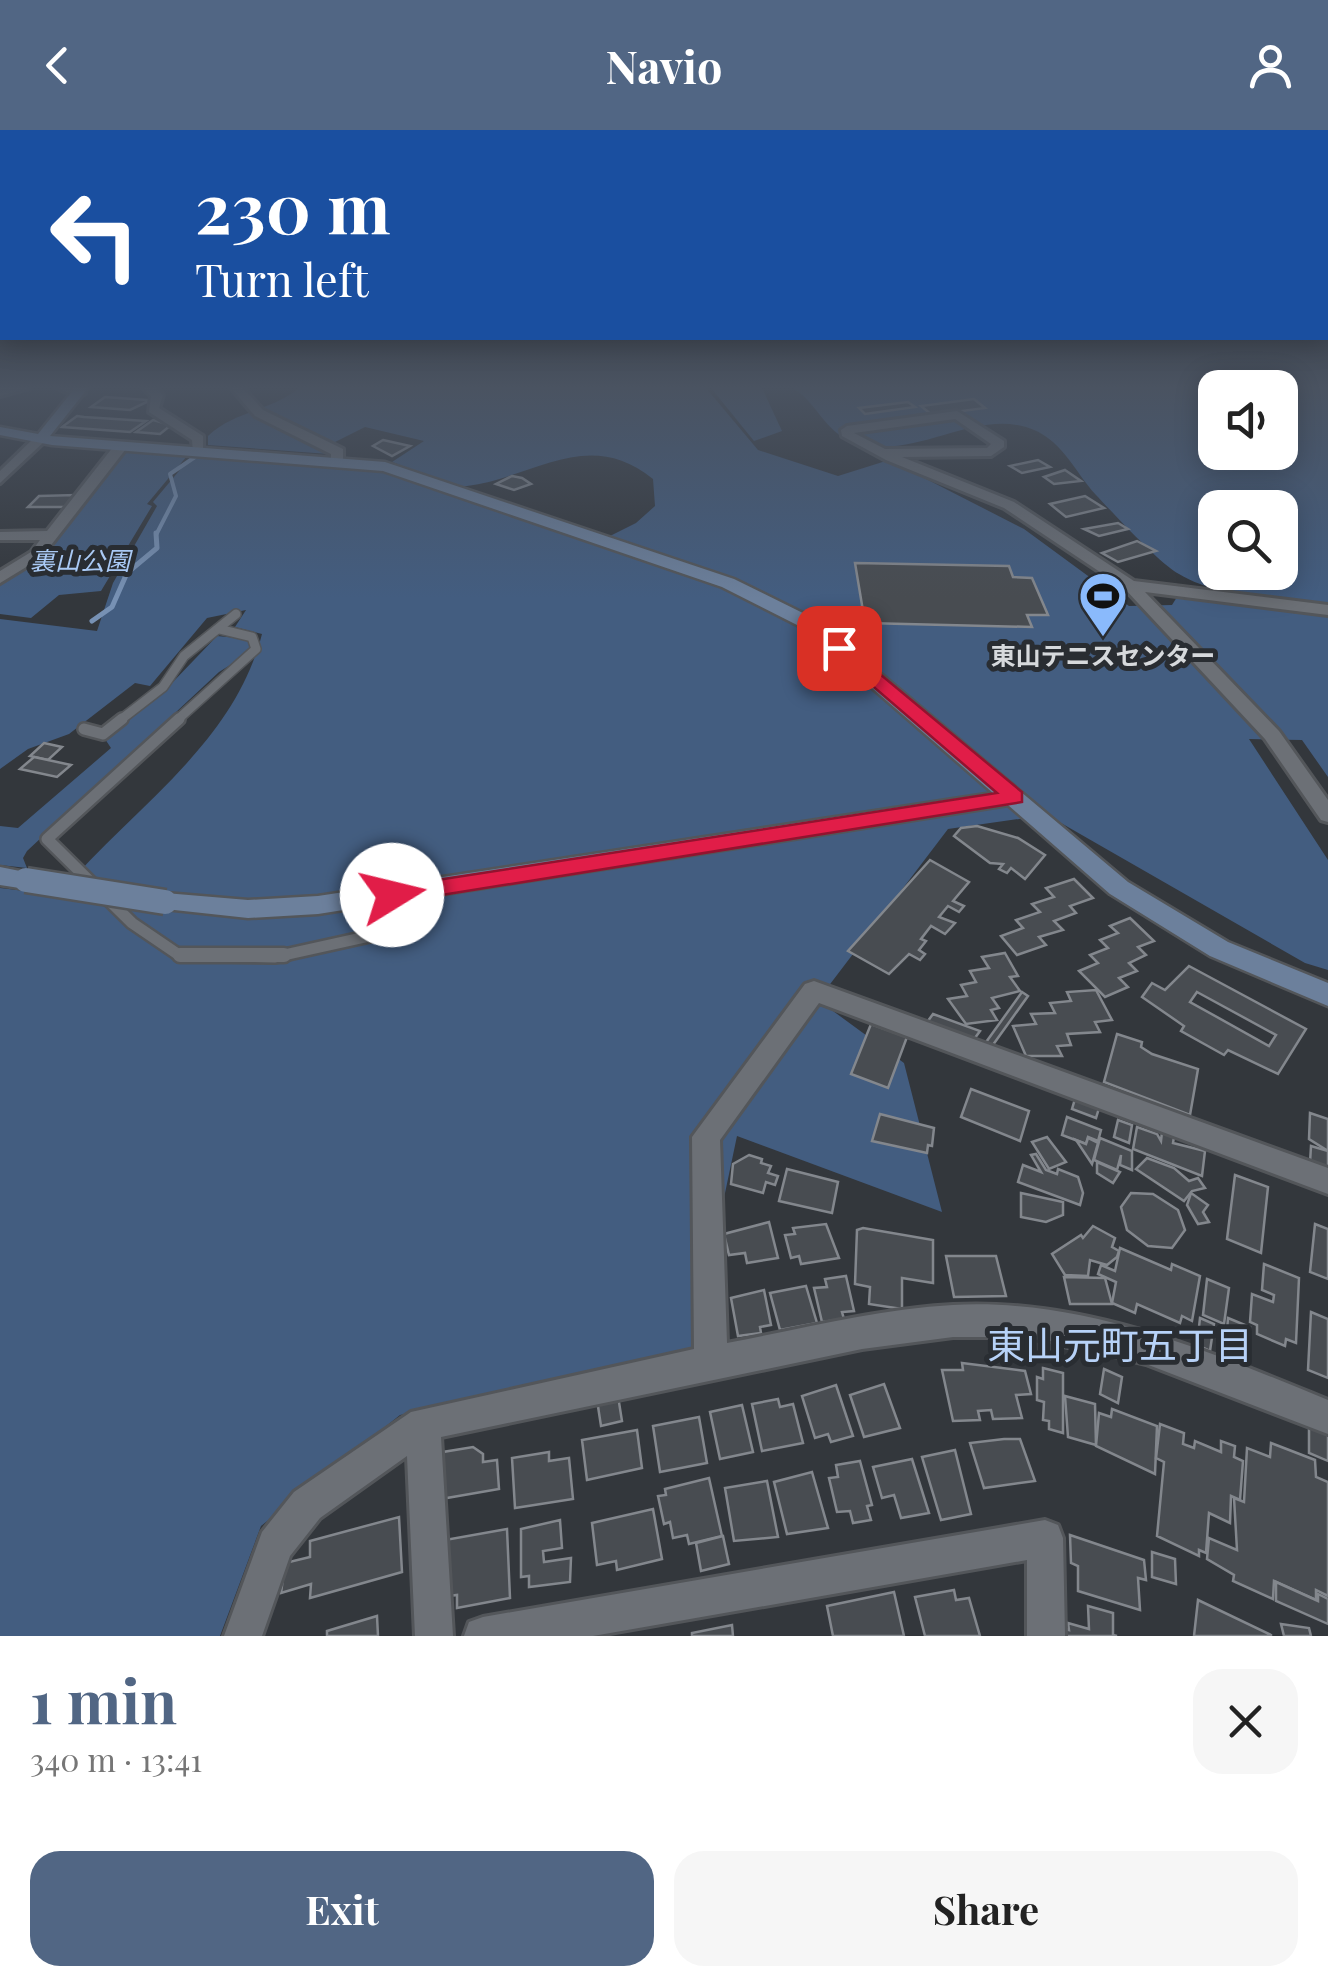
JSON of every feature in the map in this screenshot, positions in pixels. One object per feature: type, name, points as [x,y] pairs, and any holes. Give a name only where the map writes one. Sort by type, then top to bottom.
[{"type":"street","points":[[0,479],[21,458]]},
{"type":"street","points":[[0,578],[36,556],[111,458]]},
{"type":"street","points":[[312,458],[385,467],[728,583],[810,624],[1119,888],[1219,949],[1328,995]]},
{"type":"street","points":[[897,458],[1009,504],[1130,585],[1272,735],[1328,815]]},
{"type":"street","points":[[0,536],[52,536]]},
{"type":"street","points":[[1130,585],[1328,610]]},
{"type":"street","points":[[13,878],[164,902],[248,908],[392,895],[1014,797]]},
{"type":"street","points":[[712,1362],[706,1137],[814,991],[1328,1181]]},
{"type":"street","points":[[243,1636],[275,1544],[307,1505],[423,1424],[712,1362],[954,1321],[1061,1326],[1162,1348],[1328,1417]]},
{"type":"street","points":[[423,1424],[434,1636]]},
{"type":"street","points":[[482,1636],[1045,1538],[1046,1636]]},
{"type":"lane","points":[[84,729],[103,734],[163,686],[184,656],[236,614]]},
{"type":"lane","points":[[220,629],[252,637],[256,649],[47,839],[132,924],[179,956],[275,958],[378,934],[392,895]]},
{"type":"green space","name":"裏山公園","points":[[118,458],[185,458],[147,504],[152,506],[101,591],[59,595],[31,618],[0,614],[0,582],[37,560]]},
{"type":"green space","points":[[190,458],[249,458],[380,471],[594,544],[636,523],[655,506],[653,479],[629,464],[610,458],[783,458],[838,476],[889,460],[1024,529],[1129,606],[1172,605],[1177,597],[1328,616],[1328,777],[1302,740],[1249,739],[1328,860],[1328,970],[1305,963],[1047,815],[948,829],[818,1000],[904,1063],[942,1212],[737,1136],[691,1355],[400,1415],[261,1526],[220,1636],[0,1636],[0,888],[59,895],[203,744],[248,674],[262,634],[235,627],[246,610],[207,618],[150,686],[135,683],[69,734],[28,749],[0,769],[0,619],[97,631],[113,583],[157,506],[153,502]]},
{"type":"green space","points":[[398,458],[570,458],[467,486],[440,481],[392,462]]},
{"type":"green space","points":[[1067,458],[1198,458],[1198,470],[1298,470],[1298,458],[1328,458],[1328,605],[1221,590],[1298,590],[1298,490],[1198,490],[1198,583],[1160,560]]},
{"type":"green space","points":[[217,636],[248,639],[251,652],[219,672],[27,851],[23,858],[27,868],[0,865],[0,826],[18,828],[111,748],[105,739],[171,684]]},
{"type":"building","points":[[1038,460],[1050,467],[1022,473],[1010,466]]},
{"type":"building","points":[[1065,470],[1081,481],[1054,484],[1044,477]]},
{"type":"building","points":[[512,476],[531,484],[514,490],[496,484]]},
{"type":"building","points":[[75,495],[65,507],[28,507],[39,496]]},
{"type":"building","points":[[1085,496],[1104,508],[1066,517],[1050,504]]},
{"type":"building","points":[[1118,523],[1128,529],[1099,536],[1084,529]]},
{"type":"building","points":[[1137,541],[1156,551],[1118,562],[1102,553]]},
{"type":"building","points":[[855,563],[1009,566],[1013,577],[1032,578],[1048,615],[1027,615],[1032,627],[865,623]]},
{"type":"building","points":[[44,743],[62,747],[48,760],[30,756]]},
{"type":"building","points":[[34,757],[71,765],[57,777],[20,769]]},
{"type":"building","points":[[977,826],[1018,838],[1045,855],[1025,879],[1011,868],[1007,873],[999,869],[1003,864],[990,863],[954,836],[961,828]]},
{"type":"building","points":[[930,860],[969,882],[953,901],[964,906],[959,912],[948,906],[939,917],[955,923],[945,934],[931,926],[921,939],[926,941],[919,950],[925,954],[920,960],[909,954],[889,974],[848,951]]},
{"type":"building","points":[[1074,879],[1093,898],[1070,906],[1076,913],[1054,921],[1063,930],[1039,937],[1046,945],[1017,955],[1001,936],[1023,928],[1016,920],[1040,912],[1032,904],[1054,897],[1046,888]]},
{"type":"building","points":[[1130,918],[1154,941],[1138,947],[1146,955],[1129,963],[1137,971],[1119,978],[1128,987],[1105,997],[1079,971],[1098,963],[1090,955],[1108,948],[1100,940],[1118,933],[1110,926]]},
{"type":"building","points":[[1005,953],[1018,976],[1010,977],[1020,991],[992,998],[999,1008],[991,1010],[997,1020],[966,1024],[948,999],[967,996],[961,985],[976,982],[970,971],[989,968],[982,957]]},
{"type":"building","points":[[1189,966],[1306,1029],[1278,1074],[1228,1050],[1224,1055],[1181,1031],[1184,1026],[1142,997],[1152,983],[1165,990]],"holes":[[[1197,992],[1276,1035],[1269,1046],[1190,1002]]]},
{"type":"building","points":[[1096,990],[1112,1020],[1095,1022],[1100,1032],[1067,1034],[1071,1045],[1057,1046],[1062,1056],[1026,1056],[1013,1026],[1036,1024],[1031,1014],[1055,1013],[1050,1003],[1071,1001],[1067,992]]},
{"type":"building","points":[[1022,992],[1028,996],[990,1049],[984,1045]]},
{"type":"building","points":[[933,1014],[980,1031],[972,1042],[925,1025]]},
{"type":"building","points":[[871,1024],[907,1037],[888,1088],[851,1074]]},
{"type":"building","points":[[1117,1034],[1142,1042],[1141,1047],[1152,1054],[1198,1069],[1190,1115],[1104,1082]]},
{"type":"building","points":[[971,1089],[1029,1111],[1020,1141],[961,1117]]},
{"type":"building","points":[[1075,1099],[1099,1108],[1096,1118],[1072,1109]]},
{"type":"building","points":[[1310,1113],[1328,1119],[1328,1151],[1309,1139]]},
{"type":"building","points":[[880,1114],[934,1128],[927,1153],[872,1141]]},
{"type":"building","points":[[1067,1117],[1101,1130],[1098,1141],[1088,1137],[1086,1144],[1062,1135]]},
{"type":"building","points":[[1118,1120],[1132,1125],[1129,1143],[1114,1137]]},
{"type":"building","points":[[1137,1127],[1157,1134],[1161,1141],[1162,1132],[1174,1137],[1173,1143],[1205,1151],[1202,1176],[1133,1149]]},
{"type":"building","points":[[1047,1137],[1066,1162],[1049,1169],[1032,1142]]},
{"type":"building","points":[[1088,1138],[1098,1143],[1092,1164],[1076,1140],[1086,1144]]},
{"type":"building","points":[[1100,1138],[1132,1151],[1132,1170],[1120,1165],[1121,1155],[1117,1170],[1094,1160]]},
{"type":"building","points":[[1311,1146],[1328,1151],[1328,1169],[1310,1163]]},
{"type":"building","points":[[1036,1154],[1046,1170],[1057,1174],[1058,1169],[1078,1177],[1083,1193],[1080,1205],[1018,1182],[1023,1165],[1041,1172],[1031,1155]]},
{"type":"building","points":[[749,1155],[762,1159],[761,1163],[771,1166],[768,1173],[778,1176],[775,1185],[766,1182],[763,1193],[731,1184],[733,1164]]},
{"type":"building","points":[[1147,1158],[1174,1168],[1189,1181],[1198,1178],[1205,1188],[1192,1191],[1184,1201],[1136,1169]]},
{"type":"building","points":[[1097,1162],[1120,1172],[1113,1183],[1097,1173]]},
{"type":"building","points":[[787,1169],[838,1182],[832,1213],[779,1201]]},
{"type":"building","points":[[1235,1175],[1268,1187],[1261,1253],[1227,1239]]},
{"type":"building","points":[[1021,1193],[1063,1202],[1063,1215],[1046,1222],[1021,1217]]},
{"type":"building","points":[[1131,1193],[1153,1194],[1178,1210],[1185,1230],[1172,1248],[1148,1246],[1127,1230],[1121,1207]]},
{"type":"building","points":[[1191,1193],[1208,1205],[1203,1212],[1209,1222],[1198,1224],[1187,1205]]},
{"type":"building","points":[[769,1222],[778,1258],[747,1263],[745,1253],[729,1255],[724,1234]]},
{"type":"building","points":[[826,1224],[839,1258],[801,1264],[799,1256],[791,1258],[785,1235],[795,1234],[793,1228]]},
{"type":"building","points":[[1315,1224],[1328,1229],[1328,1279],[1310,1272]]},
{"type":"building","points":[[1093,1226],[1115,1238],[1112,1247],[1119,1251],[1117,1257],[1107,1265],[1090,1260],[1088,1276],[1065,1275],[1052,1254],[1081,1235],[1083,1238]]},
{"type":"building","points":[[857,1230],[933,1240],[933,1283],[902,1278],[902,1309],[869,1304],[870,1287],[855,1284]]},
{"type":"building","points":[[1120,1248],[1171,1270],[1172,1264],[1200,1276],[1192,1321],[1182,1316],[1180,1323],[1137,1304],[1135,1313],[1112,1303],[1116,1282],[1098,1274],[1101,1265],[1115,1271]]},
{"type":"building","points":[[946,1256],[996,1256],[1006,1296],[954,1297]]},
{"type":"building","points":[[1264,1264],[1299,1278],[1296,1343],[1286,1339],[1285,1346],[1257,1334],[1257,1325],[1250,1322],[1252,1294],[1273,1302],[1274,1295],[1262,1290]]},
{"type":"building","points":[[846,1276],[854,1311],[842,1312],[844,1319],[822,1322],[814,1288],[827,1287],[825,1279]]},
{"type":"building","points":[[1064,1277],[1105,1278],[1112,1304],[1070,1304]]},
{"type":"building","points":[[1207,1279],[1229,1288],[1224,1324],[1203,1315]]},
{"type":"building","points":[[806,1286],[817,1323],[780,1330],[770,1293]]},
{"type":"building","points":[[764,1290],[771,1325],[760,1327],[761,1333],[738,1336],[731,1298]]},
{"type":"building","points":[[1311,1312],[1328,1319],[1328,1378],[1308,1370]]},
{"type":"building","points":[[1200,1318],[1214,1324],[1210,1351],[1197,1345]]},
{"type":"building","points":[[1228,1318],[1250,1327],[1248,1365],[1225,1356]]},
{"type":"building","points":[[1037,1335],[1066,1340],[1067,1348],[1056,1347],[1057,1356],[1038,1352]]},
{"type":"building","points":[[962,1363],[1025,1371],[1031,1394],[1016,1395],[1022,1418],[993,1419],[991,1410],[978,1411],[980,1420],[953,1421],[942,1370],[963,1370]]},
{"type":"building","points":[[1043,1368],[1063,1373],[1063,1433],[1049,1429],[1049,1421],[1043,1420],[1044,1402],[1037,1400],[1037,1377],[1043,1379]]},
{"type":"building","points":[[1104,1369],[1122,1377],[1118,1403],[1100,1394]]},
{"type":"building","points":[[884,1384],[900,1428],[864,1437],[850,1395]]},
{"type":"building","points":[[836,1385],[853,1436],[831,1442],[828,1434],[815,1438],[802,1396]]},
{"type":"building","points":[[618,1396],[622,1421],[601,1426],[597,1400]]},
{"type":"building","points":[[1065,1396],[1095,1404],[1096,1445],[1068,1437]]},
{"type":"building","points":[[778,1399],[780,1407],[793,1404],[803,1443],[762,1451],[752,1404]]},
{"type":"building","points":[[742,1405],[753,1452],[720,1459],[710,1412]]},
{"type":"building","points":[[1112,1409],[1157,1426],[1155,1474],[1096,1446],[1099,1413],[1111,1417]]},
{"type":"building","points":[[699,1417],[707,1463],[660,1472],[653,1426]]},
{"type":"building","points":[[1160,1424],[1184,1433],[1183,1444],[1194,1448],[1195,1441],[1221,1452],[1221,1441],[1235,1446],[1234,1457],[1243,1461],[1240,1500],[1231,1496],[1230,1523],[1209,1513],[1206,1553],[1199,1550],[1199,1556],[1157,1536],[1164,1462],[1156,1458]]},
{"type":"building","points":[[1309,1427],[1328,1434],[1328,1461],[1309,1453]]},
{"type":"building","points":[[637,1430],[642,1468],[587,1480],[582,1440]]},
{"type":"building","points":[[1020,1439],[1035,1481],[984,1488],[970,1443]]},
{"type":"building","points":[[1271,1443],[1315,1460],[1316,1477],[1328,1482],[1328,1596],[1316,1590],[1316,1600],[1274,1581],[1273,1599],[1233,1581],[1234,1575],[1207,1559],[1209,1538],[1237,1550],[1234,1498],[1244,1502],[1247,1448],[1270,1457]]},
{"type":"building","points":[[473,1447],[483,1454],[483,1462],[497,1460],[499,1489],[441,1499],[434,1465],[443,1452]]},
{"type":"building","points":[[955,1450],[971,1514],[941,1520],[922,1457]]},
{"type":"building","points":[[549,1452],[549,1461],[569,1458],[573,1499],[515,1508],[512,1458]]},
{"type":"building","points":[[912,1459],[929,1513],[901,1518],[894,1495],[882,1498],[873,1467]]},
{"type":"building","points":[[860,1461],[872,1505],[867,1506],[871,1520],[853,1523],[850,1511],[837,1512],[829,1478],[838,1477],[836,1465]]},
{"type":"building","points":[[812,1472],[828,1528],[787,1534],[774,1482]]},
{"type":"building","points":[[709,1478],[722,1536],[689,1544],[687,1535],[673,1538],[670,1522],[664,1524],[658,1496],[666,1495],[665,1489]]},
{"type":"building","points":[[767,1481],[778,1537],[734,1541],[725,1488]]},
{"type":"building","points":[[653,1509],[662,1559],[617,1570],[616,1561],[597,1565],[592,1523]]},
{"type":"building","points":[[399,1517],[402,1572],[310,1598],[311,1584],[281,1593],[285,1563],[310,1557],[310,1541]]},
{"type":"building","points":[[560,1520],[562,1548],[543,1551],[544,1562],[571,1558],[570,1582],[529,1587],[529,1576],[521,1577],[521,1529]]},
{"type":"building","points":[[507,1529],[510,1598],[457,1608],[457,1595],[441,1597],[445,1540]]},
{"type":"building","points":[[1070,1535],[1144,1560],[1146,1580],[1138,1578],[1140,1610],[1078,1591],[1078,1566],[1071,1563]]},
{"type":"building","points":[[723,1536],[729,1564],[701,1571],[696,1543]]},
{"type":"building","points":[[1152,1552],[1175,1559],[1176,1584],[1152,1577]]},
{"type":"building","points":[[1276,1582],[1318,1601],[1318,1594],[1328,1599],[1328,1624],[1276,1601]]},
{"type":"building","points":[[954,1590],[956,1600],[969,1598],[980,1636],[925,1636],[915,1597]]},
{"type":"building","points":[[894,1592],[904,1636],[833,1636],[827,1606]]},
{"type":"building","points":[[1198,1600],[1271,1635],[1271,1636],[1194,1636]]},
{"type":"building","points":[[1088,1606],[1113,1613],[1113,1635],[1117,1636],[1061,1636],[1061,1628],[1069,1630],[1068,1623],[1089,1629]]},
{"type":"building","points":[[377,1616],[378,1636],[327,1636],[327,1631]]},
{"type":"building","points":[[1281,1624],[1309,1628],[1311,1636],[1284,1636]]},
{"type":"building","points":[[732,1625],[733,1636],[692,1636],[692,1633]]},
{"type":"waterway","points":[[156,535],[176,496],[170,474],[193,458]]},
{"type":"waterway","points":[[92,621],[112,607],[127,573],[157,548],[156,535]]},
{"type":"place","name":"東山テニスセンター","points":[[1103,638]]},
{"type":"district","name":"東山元町五丁目","points":[[1120,1343]]},
{"type":"route","points":[[392,895],[1014,797],[839,648]]}]
